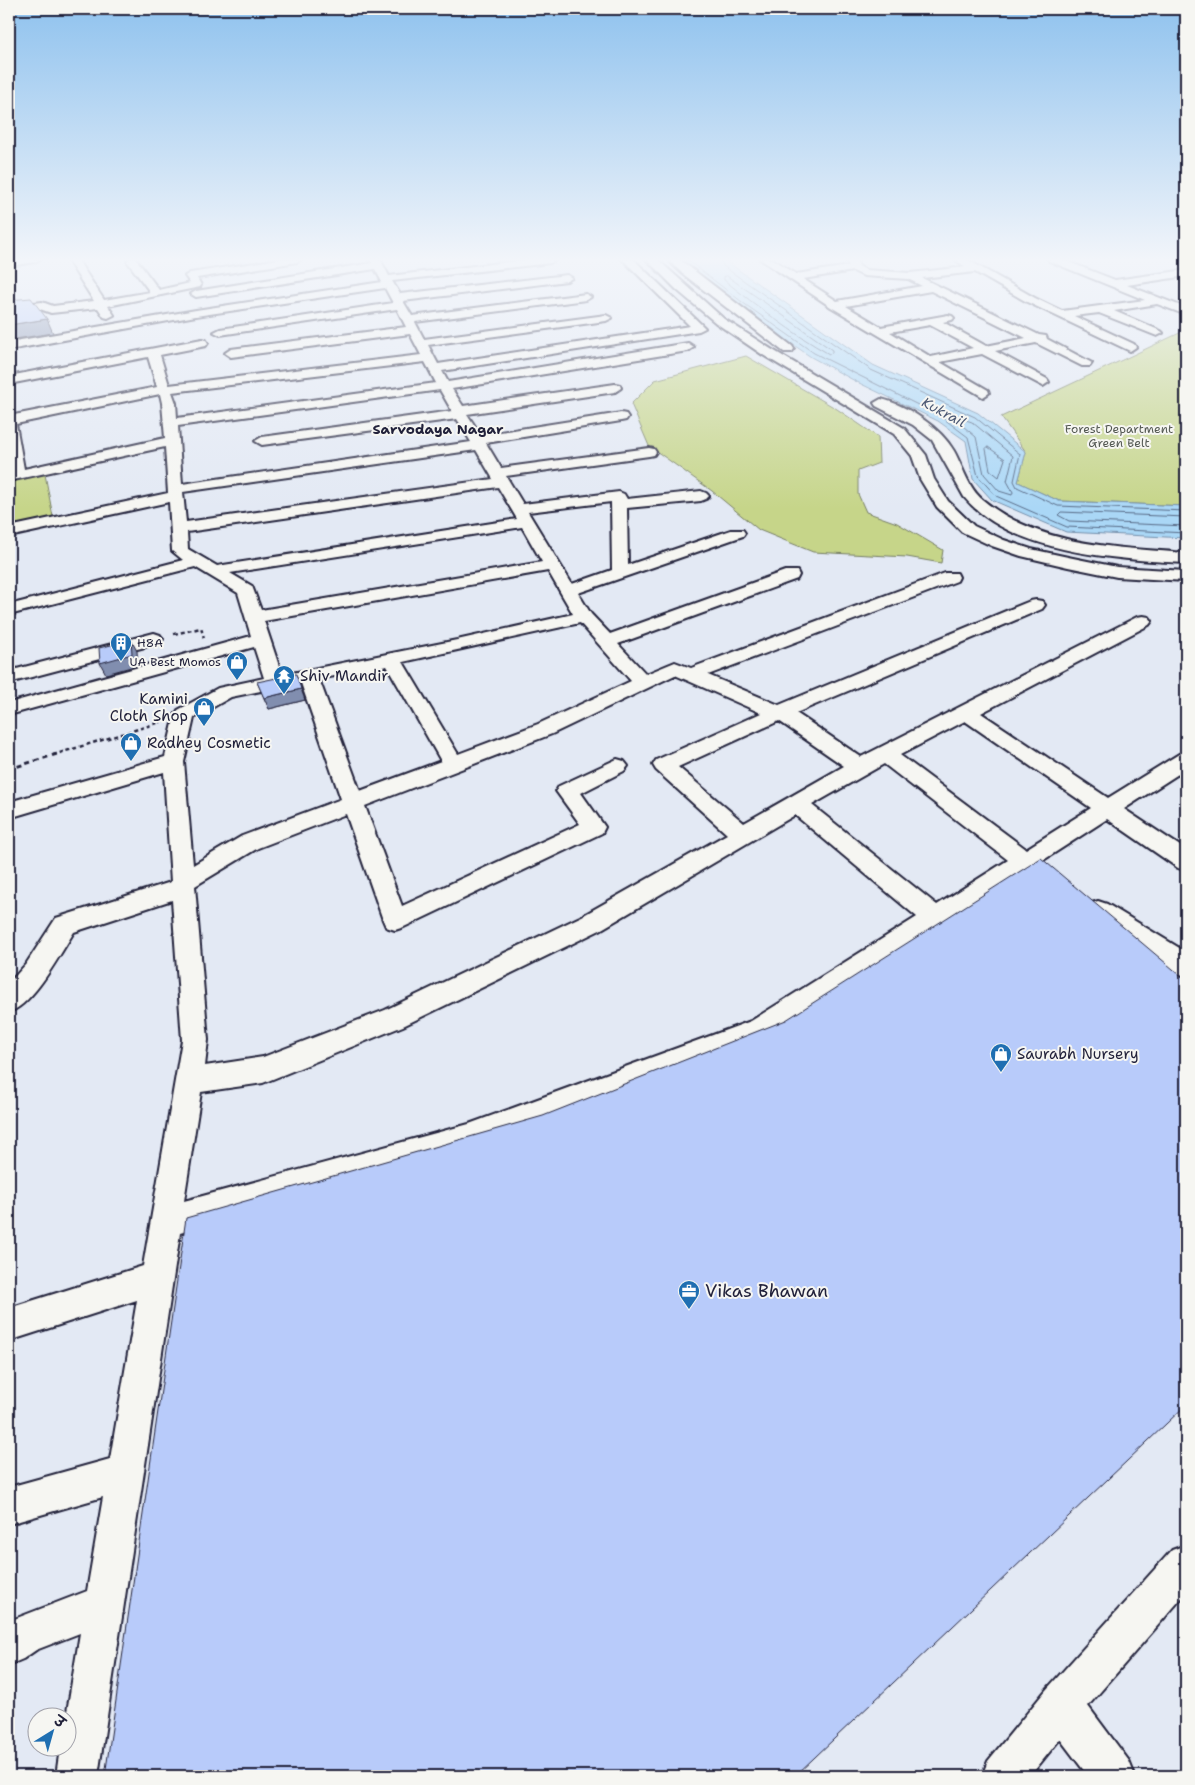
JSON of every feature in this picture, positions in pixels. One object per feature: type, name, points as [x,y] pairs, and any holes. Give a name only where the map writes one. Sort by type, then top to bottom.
[{"type":"street","points":[[9,346],[30,342]]},
{"type":"street","points":[[67,342],[74,368]]},
{"type":"street","points":[[231,353],[300,342]]},
{"type":"street","points":[[424,342],[420,343],[444,386],[584,617],[643,683]]},
{"type":"street","points":[[172,441],[13,476],[9,421],[165,389],[432,363],[601,342]]},
{"type":"street","points":[[752,342],[787,365],[899,431],[918,455],[927,479],[942,504],[968,529],[1027,553],[1068,562],[1117,572],[1186,576]]},
{"type":"street","points":[[780,342],[826,372]]},
{"type":"street","points":[[898,342],[983,393]]},
{"type":"street","points":[[970,342],[1043,382]]},
{"type":"street","points":[[928,360],[1021,342]]},
{"type":"street","points":[[1044,342],[1086,363]]},
{"type":"street","points":[[1120,342],[1130,347]]},
{"type":"street","points":[[9,380],[202,343]]},
{"type":"street","points":[[171,423],[444,386],[688,347]]},
{"type":"street","points":[[153,352],[169,403],[180,551],[246,590],[275,683]]},
{"type":"street","points":[[262,441],[615,388]]},
{"type":"street","points":[[868,395],[937,437],[945,448],[960,481],[976,501],[1001,522],[1047,539],[1117,552],[1186,558]]},
{"type":"street","points":[[9,532],[176,492],[478,442],[620,416]]},
{"type":"street","points":[[178,528],[500,478],[649,452]]},
{"type":"street","points":[[214,571],[619,496],[620,573]]},
{"type":"street","points":[[619,504],[701,496]]},
{"type":"street","points":[[568,591],[737,533]]},
{"type":"street","points":[[9,610],[197,561]]},
{"type":"street","points":[[254,617],[553,565]]},
{"type":"street","points":[[606,642],[790,575]]},
{"type":"street","points":[[690,675],[951,577]]},
{"type":"street","points":[[743,835],[663,765],[779,713],[1036,605]]},
{"type":"street","points":[[77,1776],[195,1040],[174,762],[185,715],[225,692],[392,659],[584,617]]},
{"type":"street","points":[[189,1081],[263,1070],[394,1018],[591,922],[860,767],[1143,621]]},
{"type":"street","points":[[9,677],[154,639]]},
{"type":"street","points":[[9,709],[261,639]]},
{"type":"street","points":[[392,659],[453,764]]},
{"type":"street","points":[[9,1001],[35,972],[65,925],[184,885],[250,842],[545,728],[675,668],[779,713],[860,767]]},
{"type":"street","points":[[308,676],[395,920],[594,827],[567,791],[617,766]]},
{"type":"street","points":[[966,712],[1186,862]]},
{"type":"street","points":[[885,754],[1025,861],[1056,882]]},
{"type":"street","points":[[167,1221],[469,1138],[760,1030],[1186,759]]},
{"type":"street","points":[[9,810],[174,762]]},
{"type":"street","points":[[797,804],[936,918]]},
{"type":"street","points":[[1079,898],[1186,965]]},
{"type":"street","points":[[9,1324],[158,1276]]},
{"type":"street","points":[[9,1505],[126,1473]]},
{"type":"street","points":[[1002,1776],[1186,1564]]},
{"type":"street","points":[[9,1645],[23,1635],[105,1604]]},
{"type":"street","points":[[1062,1705],[1114,1776]]},
{"type":"path","points":[[154,639],[201,628],[210,654]]},
{"type":"path","points":[[9,769],[185,715]]},
{"type":"green space","name":"Forest Department Green Belt","points":[[1160,342],[1186,342],[1186,506],[1059,501],[1018,482],[1026,452],[1001,417]]},
{"type":"green space","points":[[746,356],[837,409],[878,437],[879,463],[858,471],[858,494],[866,512],[897,523],[943,550],[941,563],[907,557],[813,552],[759,530],[712,491],[649,446],[631,404],[655,380]]},
{"type":"green space","points":[[44,469],[54,522],[9,532],[9,477]]},
{"type":"water","name":"Kukrail","points":[[790,342],[841,342],[873,365],[978,413],[1026,452],[1018,482],[1059,501],[1186,506],[1186,538],[1066,532],[992,500],[973,479],[966,441],[938,421],[857,382],[811,357]]},
{"type":"building","points":[[131,640],[132,654],[100,663],[99,648]]},
{"type":"building","points":[[296,674],[301,689],[264,698],[257,682]]},
{"type":"building","name":"Vikas Bhawan","points":[[1041,858],[1186,980],[1186,1405],[795,1776],[105,1776],[186,1218],[543,1116],[786,1020]]},
{"type":"place","name":"H8A","points":[[121,662]]},
{"type":"place","name":"UA Best Momos","points":[[237,681]]},
{"type":"place","name":"Shiv Mandir","points":[[284,695]]},
{"type":"place","name":"Kamini Cloth Shop","points":[[204,727]]},
{"type":"place","name":"Radhey Cosmetic","points":[[131,762]]},
{"type":"place","name":"Saurabh Nursery","points":[[1001,1073]]},
{"type":"place","name":"Vikas Bhawan","points":[[689,1310]]},
{"type":"district","name":"Sarvodaya Nagar","points":[[438,429]]}]
